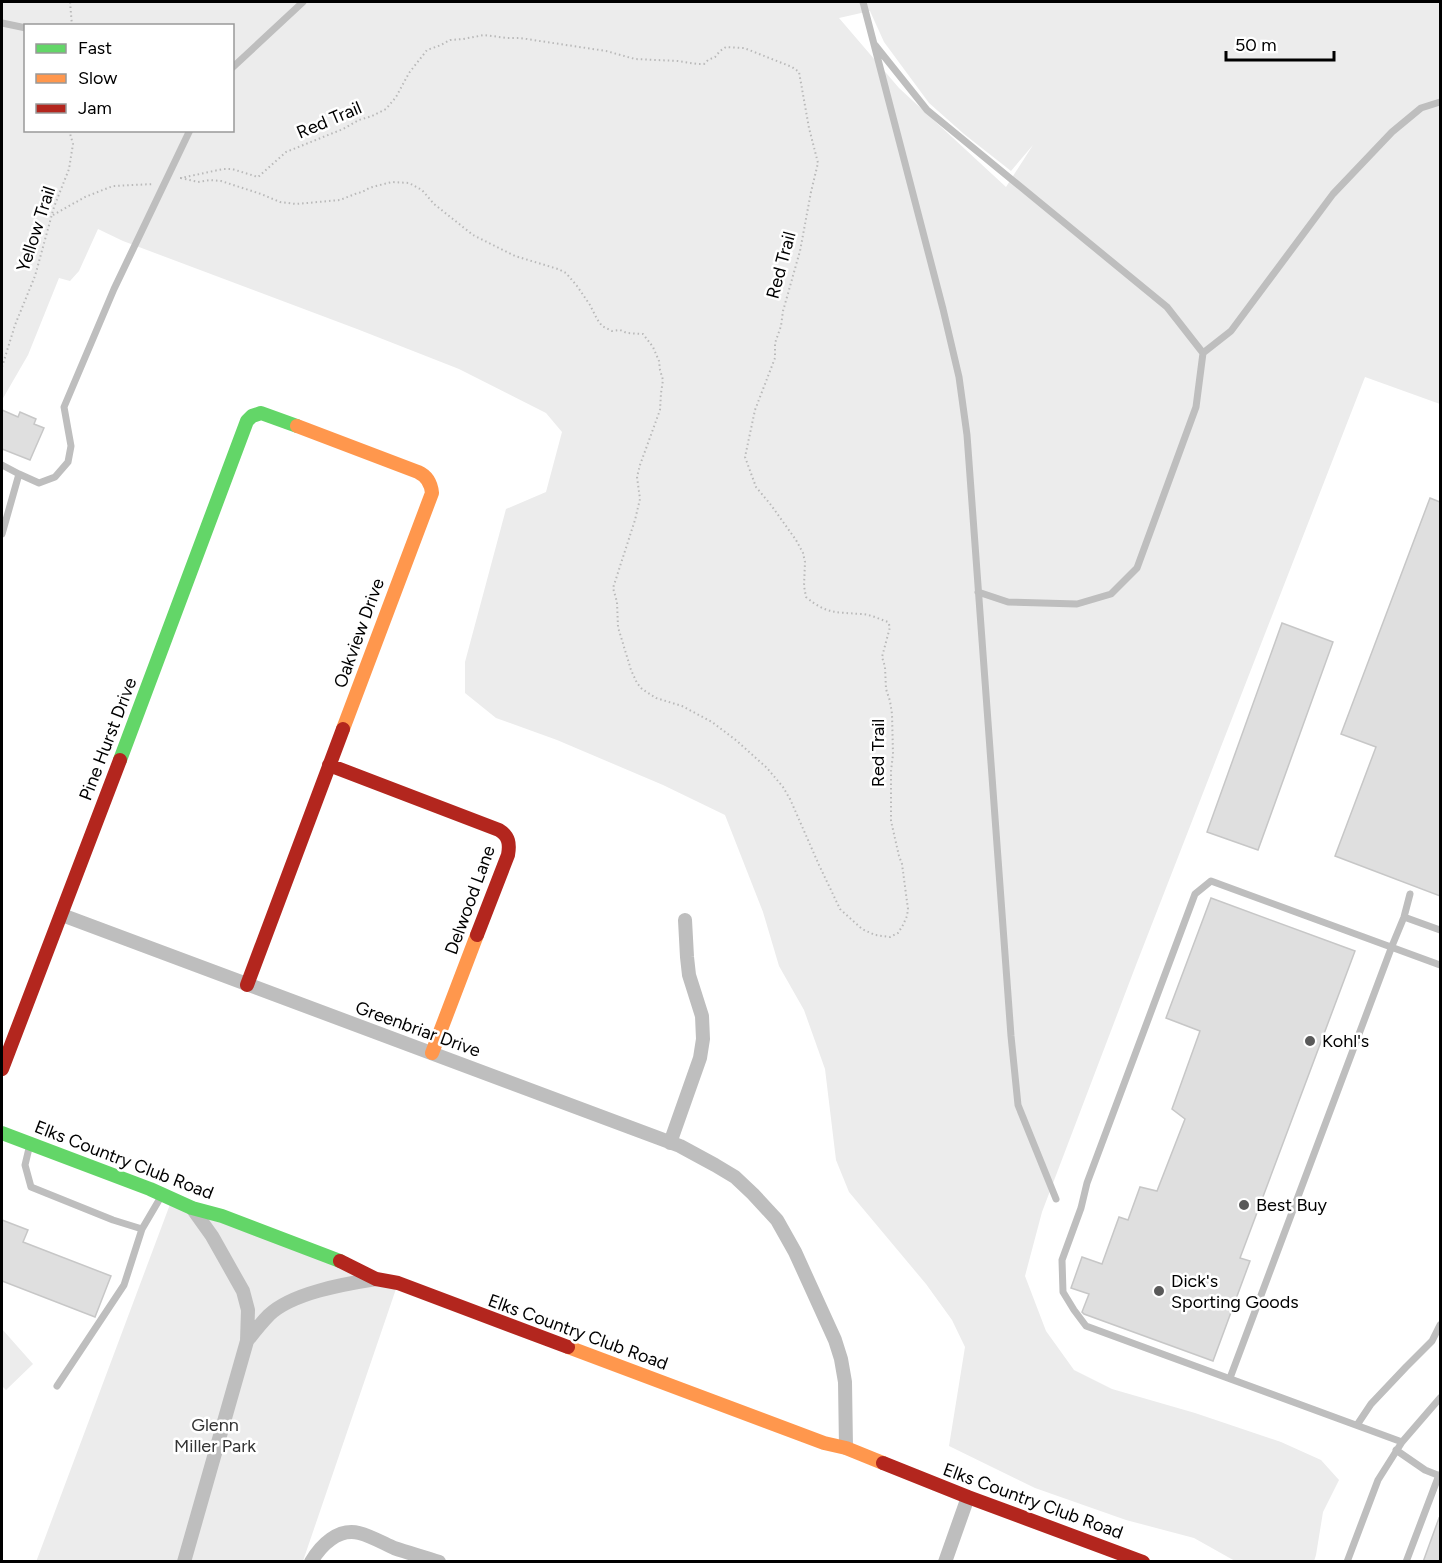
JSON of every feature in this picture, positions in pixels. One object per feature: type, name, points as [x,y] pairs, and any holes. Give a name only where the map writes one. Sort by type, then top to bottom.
[{"type":"street","name":"Oakview Drive","points":[[247,421],[252,416],[266,414],[418,472],[425,475],[432,493],[247,984]]},
{"type":"street","name":"Pine Hurst Drive","points":[[2,1070],[247,421]]},
{"type":"street","name":"Delwood Lane","points":[[329,765],[499,830],[504,833],[509,842],[507,855],[432,1053]]},
{"type":"street","name":"Greenbriar Drive","points":[[62,915],[680,1146],[735,1178],[777,1220],[795,1252],[835,1340],[845,1382],[846,1448]]},
{"type":"street","points":[[670,1143],[700,1058],[703,1039],[702,1017],[689,975],[685,920]]},
{"type":"street","name":"Elks Country Club Road","points":[[2,1133],[192,1208],[222,1216],[332,1257],[376,1279],[398,1283],[824,1443],[846,1448],[968,1497],[1143,1562]]},
{"type":"street","points":[[184,1562],[247,1341],[248,1310],[243,1291],[212,1236],[192,1208]]},
{"type":"street","points":[[247,1341],[270,1314],[295,1299],[335,1286],[376,1279]]},
{"type":"street","points":[[945,1562],[968,1497]]},
{"type":"street","points":[[310,1562],[317,1551],[328,1541],[342,1533],[358,1533],[439,1562]]},
{"type":"lane","points":[[234,66],[303,2]]},
{"type":"lane","points":[[863,2],[959,376],[967,435],[1018,1105],[1056,1199]]},
{"type":"lane","points":[[2,23],[24,28]]},
{"type":"lane","points":[[874,43],[927,110],[1167,307],[1203,353]]},
{"type":"lane","points":[[978,592],[1008,602],[1077,604],[1112,594],[1137,568],[1196,407],[1203,353],[1231,331],[1333,194],[1348,178],[1392,132],[1421,108],[1440,102]]},
{"type":"lane","points":[[2,465],[39,483],[55,477],[68,462],[71,446],[64,407],[114,288],[189,132]]},
{"type":"lane","points":[[2,534],[20,474]]},
{"type":"lane","points":[[1402,1442],[1086,1326],[1063,1292],[1062,1260],[1081,1208],[1087,1183],[1195,894],[1211,881],[1440,965]]},
{"type":"lane","points":[[1230,1378],[1404,916],[1410,894]]},
{"type":"lane","points":[[1404,916],[1440,930]]},
{"type":"lane","points":[[30,1144],[25,1165],[32,1188],[142,1229]]},
{"type":"lane","points":[[57,1386],[124,1285],[142,1229],[162,1195]]},
{"type":"lane","points":[[1357,1425],[1371,1404],[1432,1341],[1440,1325]]},
{"type":"lane","points":[[1347,1562],[1378,1480],[1402,1442],[1440,1398]]},
{"type":"lane","points":[[1396,1450],[1425,1470],[1440,1476],[1406,1562]]},
{"type":"path","points":[[69,2],[72,24]]},
{"type":"path","name":"Red Trail","points":[[53,215],[84,197],[112,186],[164,184],[181,178],[223,169],[258,177],[286,152],[386,109],[426,50],[450,40],[484,35],[520,38],[606,51],[635,59],[698,64],[704,64],[726,47],[744,48],[799,72],[818,163],[800,251],[775,343],[775,358],[755,410],[745,457],[756,487],[796,540],[803,553],[806,597],[825,609],[837,613],[871,616],[888,622],[890,627],[882,657],[892,714],[891,821],[902,864],[908,909],[898,933],[890,937],[875,936],[862,929],[840,909],[790,799],[767,768],[712,722],[682,706],[656,698],[642,689],[631,670],[618,627],[617,602],[613,588],[635,520],[640,499],[638,477],[660,410],[663,380],[657,354],[643,334],[612,331],[602,326],[585,296],[566,273],[515,256],[473,235],[434,204],[422,190],[409,183],[392,182],[369,188],[340,200],[289,203],[280,202],[221,181],[198,182],[181,178]]},
{"type":"path","name":"Yellow Trail","points":[[2,367],[15,325],[35,276],[48,228],[69,169],[73,144],[70,132]]},
{"type":"green space","points":[[2,2],[1440,2],[1440,404],[1365,377],[1042,1212],[1025,1276],[1046,1331],[1074,1370],[1112,1389],[1195,1413],[1281,1442],[1321,1460],[1339,1480],[1323,1512],[1314,1561],[1235,1561],[1194,1538],[1126,1520],[1035,1488],[949,1446],[965,1347],[952,1320],[926,1284],[849,1192],[836,1160],[825,1069],[804,1010],[779,966],[763,912],[725,815],[663,785],[557,740],[496,718],[465,693],[465,662],[506,509],[546,492],[562,432],[546,413],[459,369],[123,241],[98,229],[79,271],[70,281],[59,278],[28,355],[2,400]],"holes":[[[870,11],[884,42],[929,103],[1011,171],[1033,145],[1006,187],[899,88],[839,18]]]},
{"type":"green space","name":"Glenn Miller Park","points":[[172,1199],[398,1283],[303,1561],[36,1562]]},
{"type":"green space","points":[[2,1329],[33,1364],[6,1390],[2,1386]]},
{"type":"building","points":[[2,410],[18,417],[20,412],[36,419],[34,424],[44,428],[30,460],[2,449]]},
{"type":"building","points":[[1430,498],[1440,502],[1440,896],[1335,856],[1376,747],[1341,734]]},
{"type":"building","points":[[1282,623],[1333,642],[1258,850],[1207,832]]},
{"type":"building","points":[[1211,898],[1355,951],[1240,1258],[1250,1261],[1213,1361],[1084,1314],[1082,1312],[1089,1294],[1071,1288],[1082,1257],[1102,1264],[1119,1217],[1128,1220],[1140,1187],[1157,1191],[1185,1119],[1172,1109],[1200,1031],[1166,1018]]},
{"type":"building","points":[[2,1220],[28,1230],[23,1242],[111,1276],[95,1317],[2,1281]]},
{"type":"building","points":[[1439,1518],[1440,1562],[1423,1562]]},
{"type":"traffic: fast","points":[[120,760],[247,421],[252,416],[261,413],[297,426]]},
{"type":"traffic: fast","points":[[2,1133],[150,1189],[192,1208],[222,1216],[340,1261]]},
{"type":"traffic: slow","points":[[297,426],[418,472],[430,483],[432,493],[343,729]]},
{"type":"traffic: slow","points":[[432,1053],[477,935]]},
{"type":"traffic: slow","points":[[568,1347],[883,1463]]},
{"type":"traffic: jam","points":[[247,985],[343,729]]},
{"type":"traffic: jam","points":[[2,1069],[120,760]]},
{"type":"traffic: jam","points":[[329,765],[499,830],[505,835],[509,844],[508,855],[477,935]]},
{"type":"traffic: jam","points":[[340,1261],[376,1279],[398,1283],[568,1347]]},
{"type":"traffic: jam","points":[[883,1463],[1143,1562]]},
{"type":"place","name":"Kohl's","points":[[1310,1041]]},
{"type":"place","name":"Best Buy","points":[[1244,1205]]},
{"type":"place","name":"Dick's Sporting Goods","points":[[1159,1291]]}]
